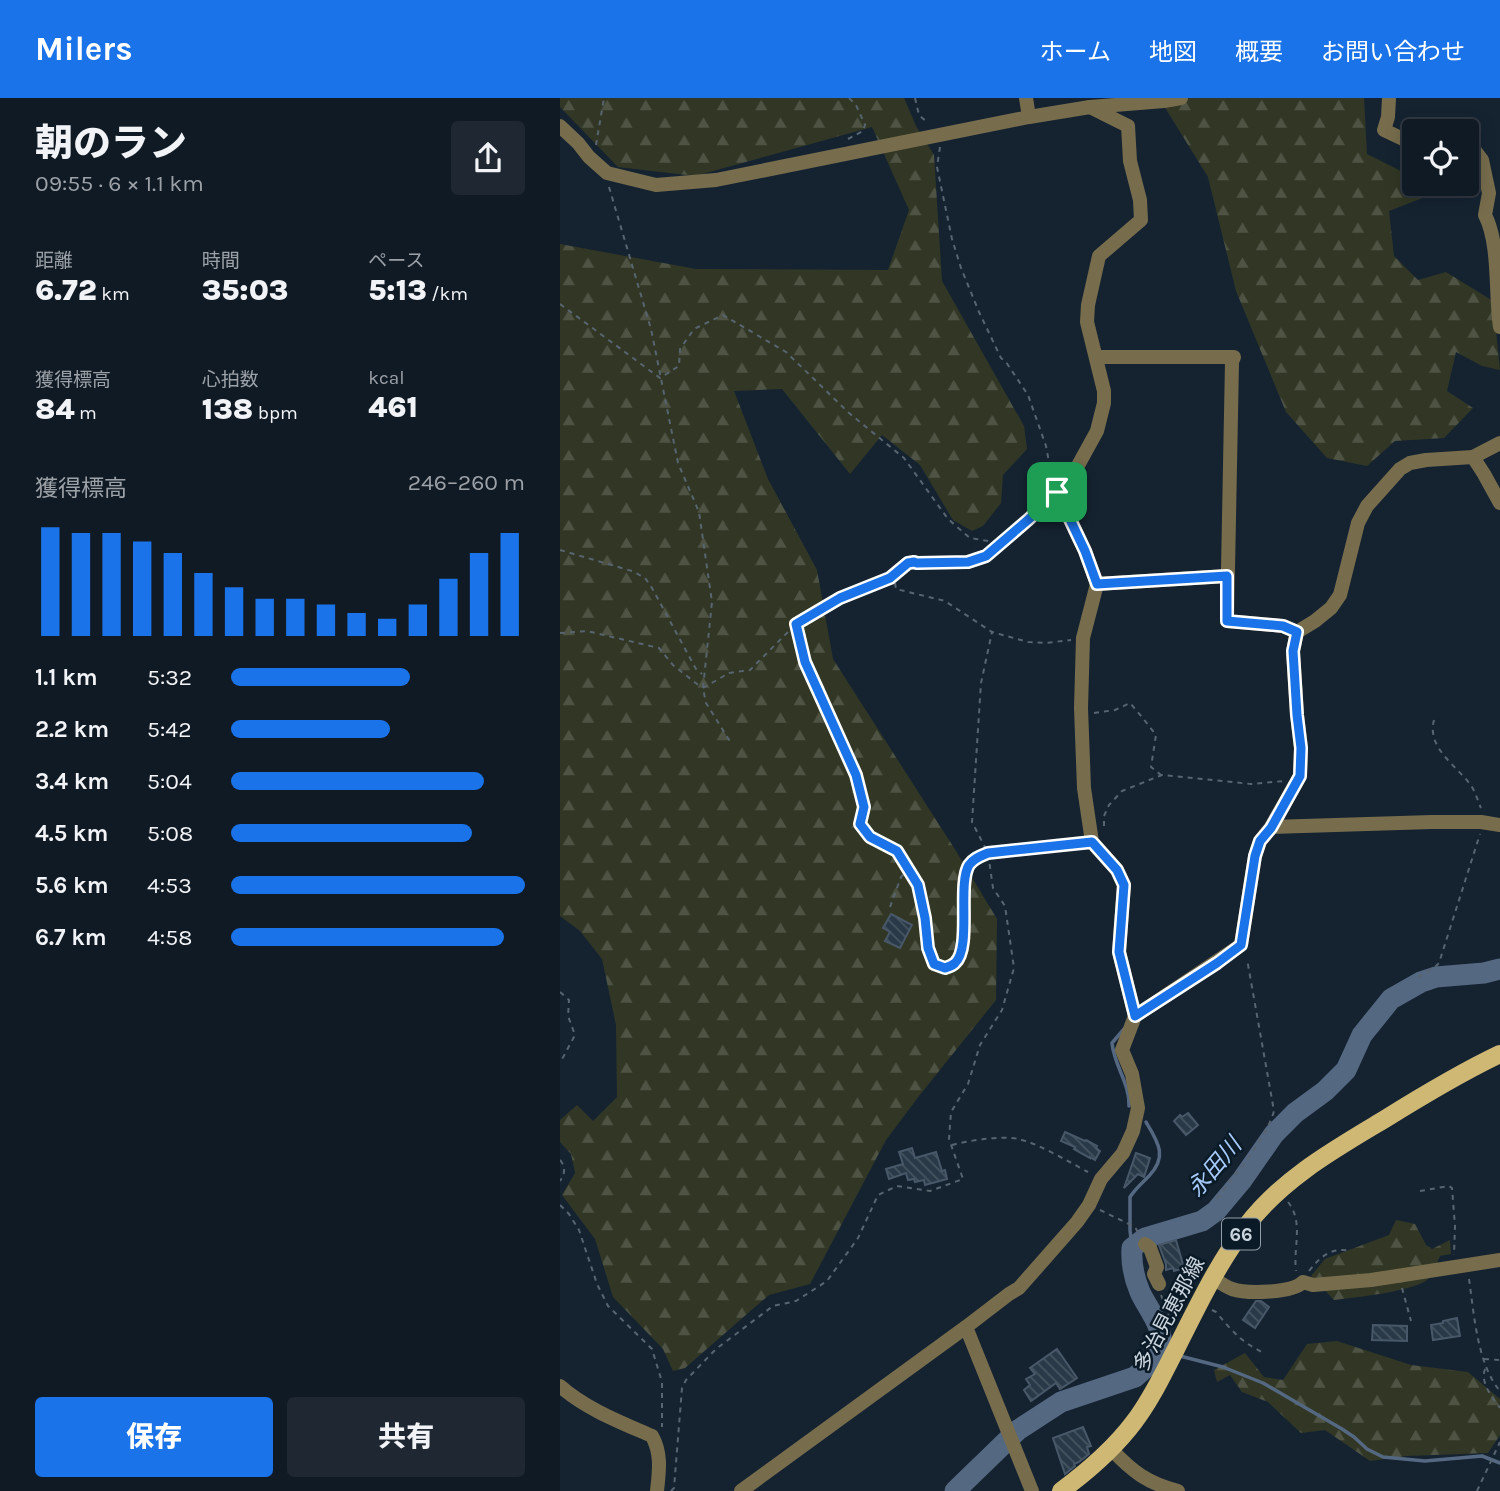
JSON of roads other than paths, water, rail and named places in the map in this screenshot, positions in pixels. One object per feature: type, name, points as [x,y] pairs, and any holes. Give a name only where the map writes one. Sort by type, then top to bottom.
[{"type":"main road","name":"多治見恵那線","points":[[1061,1491],[1111,1449],[1144,1408],[1224,1258],[1249,1223],[1280,1191],[1331,1151],[1439,1086],[1500,1054]]},
{"type":"street","points":[[1026,98],[1029,117]]},
{"type":"street","points":[[560,126],[607,173],[656,185],[716,180],[1029,117],[1090,107],[1181,98]]},
{"type":"street","points":[[1389,98],[1384,130],[1402,139]]},
{"type":"street","points":[[741,1491],[1019,1289],[1090,1204],[1101,1179],[1122,1153],[1133,1131],[1138,1108],[1132,1074],[1122,1050],[1135,1016],[1119,952],[1124,885],[1117,870],[1091,839],[1084,788],[1081,714],[1083,638],[1097,584],[1085,551],[1057,492],[1075,471],[1097,430],[1104,403],[1104,391],[1087,323],[1088,305],[1099,256],[1141,220],[1130,161],[1128,126],[1090,107]]},
{"type":"street","points":[[1479,156],[1489,192],[1485,215],[1493,237],[1500,327]]},
{"type":"street","points":[[1096,357],[1234,357],[1227,621],[1283,626],[1297,632]]},
{"type":"street","points":[[1135,1016],[1241,945],[1255,856],[1260,841],[1271,828],[1300,776],[1301,748],[1293,651],[1297,632],[1331,608],[1340,595],[1358,523],[1367,506],[1400,469],[1410,463],[1473,457],[1500,443]]},
{"type":"street","points":[[1473,457],[1500,503]]},
{"type":"street","points":[[1097,584],[1227,576]]},
{"type":"street","points":[[1271,828],[1432,822],[1500,825]]},
{"type":"street","points":[[1142,1239],[1154,1257],[1157,1267],[1154,1274],[1159,1284]]},
{"type":"street","points":[[1213,1278],[1231,1289],[1265,1293],[1299,1287],[1303,1282],[1313,1285],[1333,1284],[1500,1260]]},
{"type":"street","points":[[966,1327],[1032,1491]]},
{"type":"street","points":[[560,1386],[601,1413],[652,1436],[660,1464],[657,1491]]},
{"type":"street","points":[[1111,1449],[1140,1476],[1178,1491]]},
{"type":"waterway","name":"永田川","points":[[955,1491],[1018,1430],[1061,1402],[1135,1377],[1153,1360],[1160,1348],[1160,1333],[1136,1281],[1132,1248],[1145,1238],[1202,1221],[1216,1211],[1242,1180],[1274,1134],[1346,1070],[1362,1035],[1391,999],[1436,977],[1500,969]]},
{"type":"waterway","points":[[1124,1029],[1112,1043],[1127,1090],[1129,1106]]},
{"type":"waterway","points":[[1132,1248],[1130,1197],[1155,1169],[1160,1155],[1146,1122]]},
{"type":"waterway","points":[[1159,1350],[1169,1353]]},
{"type":"waterway","points":[[1180,1356],[1223,1367],[1263,1383],[1342,1429],[1367,1449],[1383,1457],[1425,1461],[1482,1456],[1500,1463]]}]
